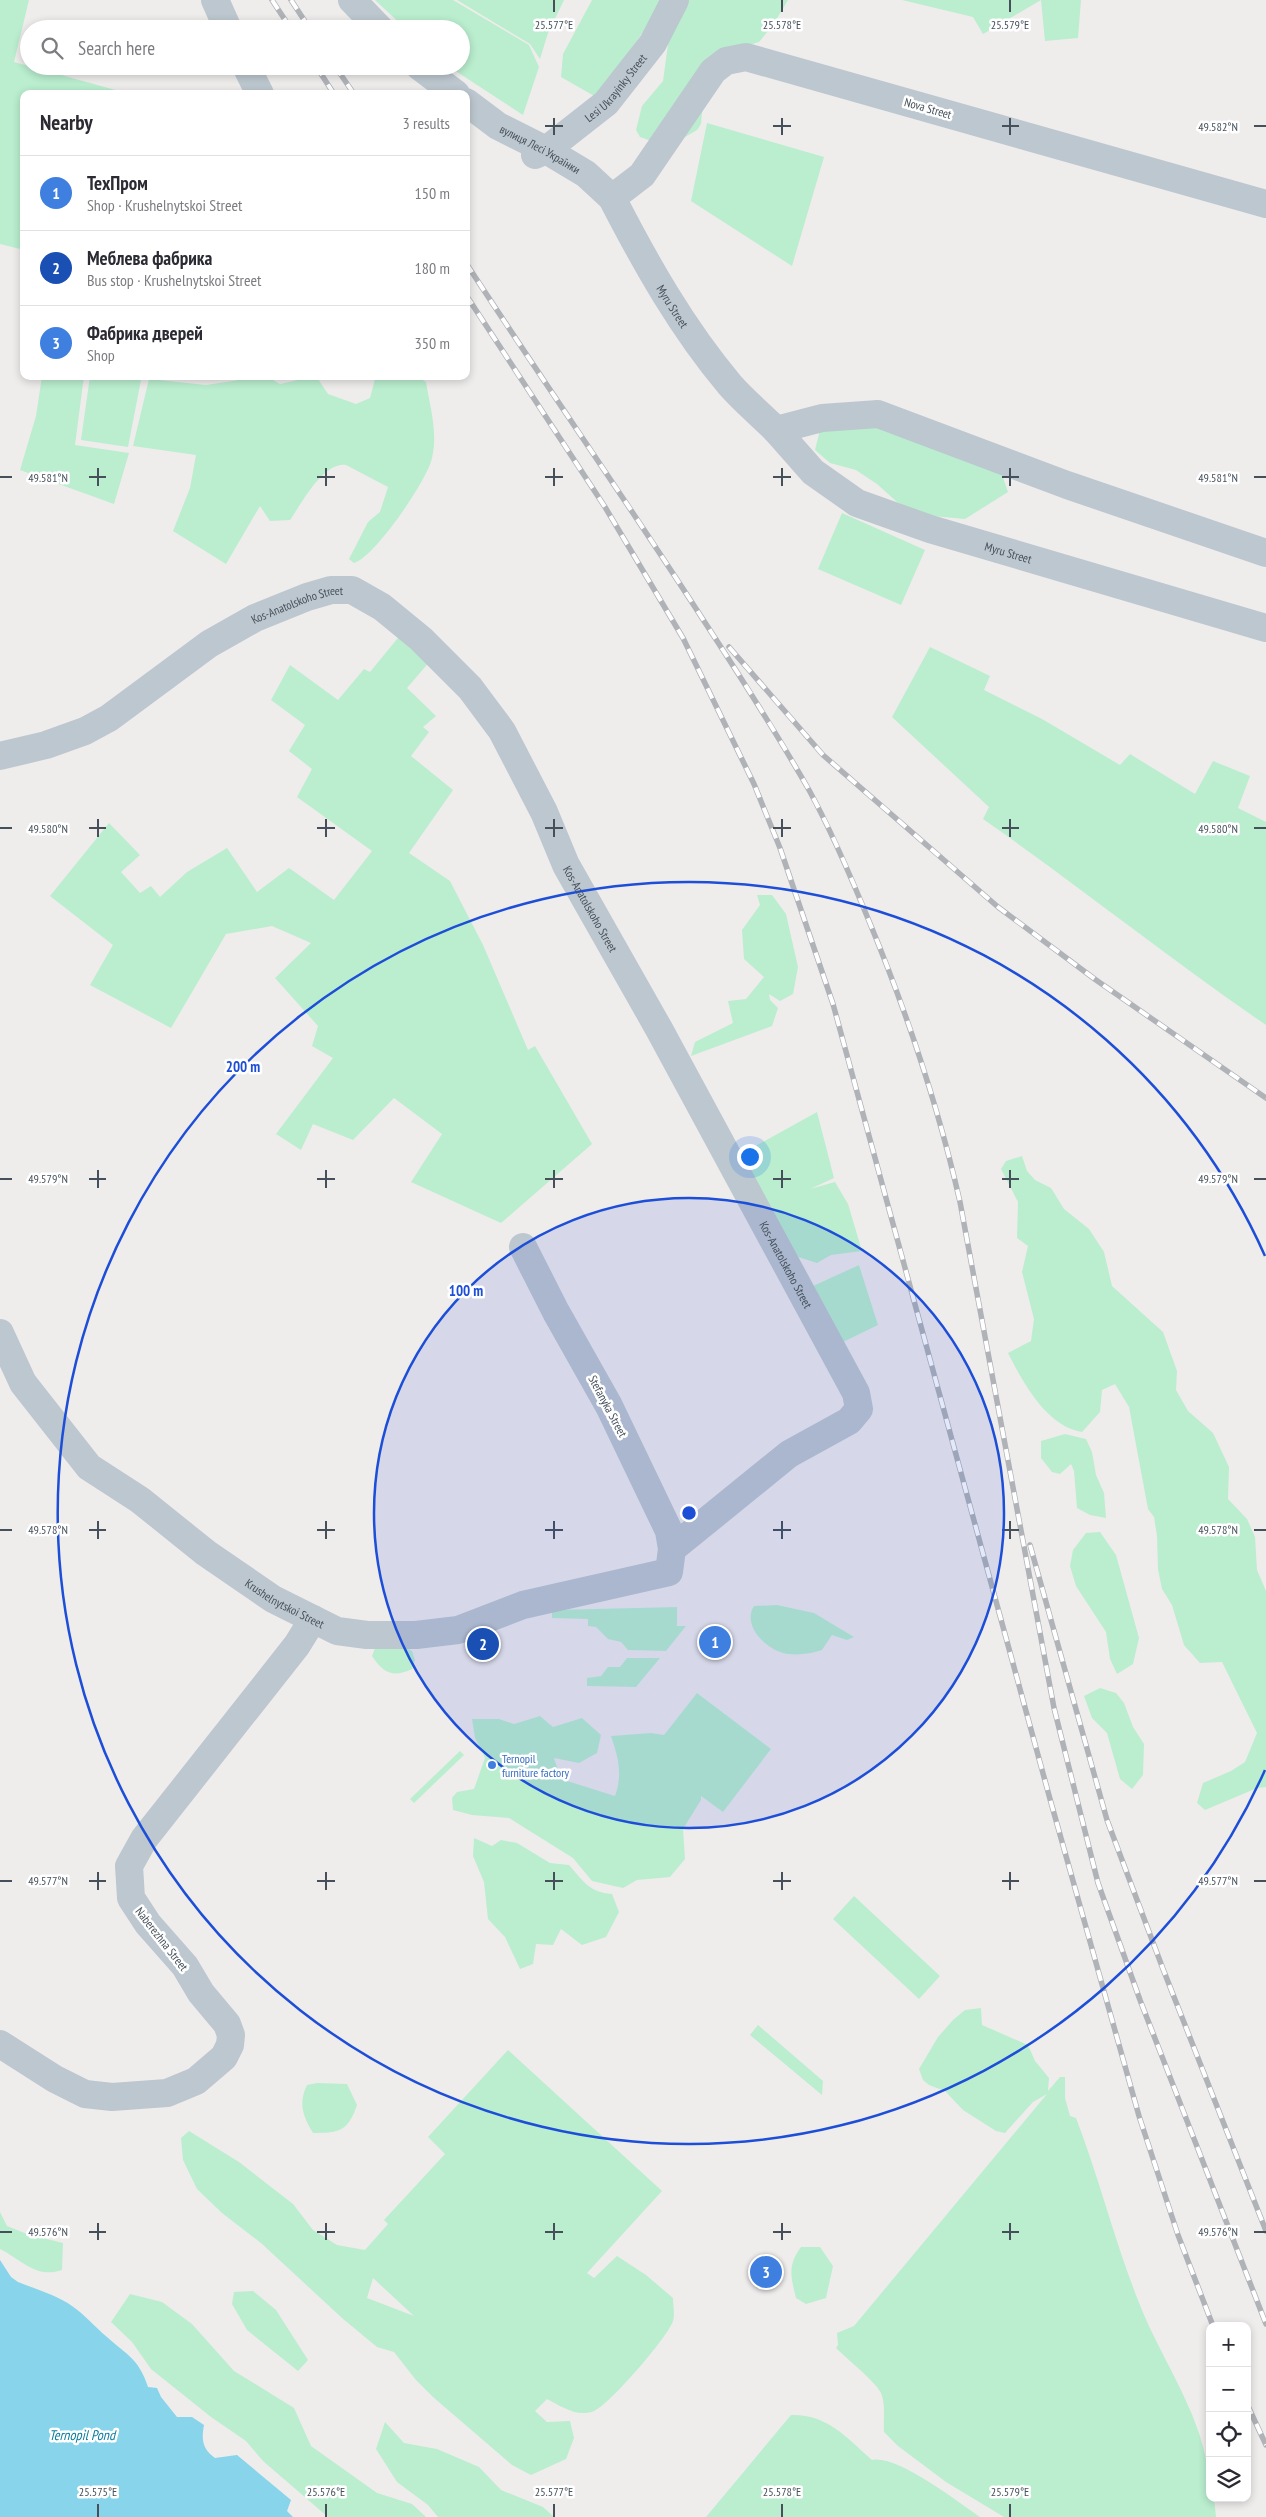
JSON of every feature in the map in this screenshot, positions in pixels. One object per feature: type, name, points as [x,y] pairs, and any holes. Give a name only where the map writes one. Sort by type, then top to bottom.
[{"type":"street","points":[[215,0],[224,20]]},
{"type":"street","points":[[352,0],[371,20]]},
{"type":"street","name":"Lesi Ukrayinky Street","points":[[541,152],[606,103],[653,43],[675,0]]},
{"type":"street","name":"Nova Street","points":[[612,198],[642,175],[713,71],[726,61],[746,56],[1266,204]]},
{"type":"street","points":[[250,75],[258,90]]},
{"type":"street","points":[[432,75],[451,90]]},
{"type":"street","name":"вулиця Лесі Українки","points":[[470,105],[498,126],[541,152],[586,174],[612,198]]},
{"type":"street","name":"Myru Street","points":[[612,198],[648,267],[680,319],[730,385],[776,430],[813,472],[857,502],[930,529],[1266,628]]},
{"type":"street","points":[[776,430],[822,418],[878,414],[1067,485],[1266,553]]},
{"type":"street","name":"Kos-Anatolskoho Street","points":[[0,756],[46,745],[85,731],[109,718],[209,644],[248,622],[307,596],[331,590],[352,590],[382,607],[421,639],[470,688],[502,731],[544,812],[566,865],[659,1029],[856,1393],[859,1408],[849,1421],[789,1454],[671,1560]]},
{"type":"street","name":"Stefanyka Street","points":[[523,1247],[556,1312],[609,1406],[669,1531],[671,1560]]},
{"type":"street","name":"Krushelnytskoi Street","points":[[0,1333],[23,1382],[89,1468],[140,1500],[206,1554],[258,1589],[337,1631],[367,1635],[416,1635],[458,1630],[523,1605],[671,1560]]},
{"type":"street","name":"Naberezhna Street","points":[[0,2044],[55,2079],[85,2094],[112,2097],[167,2093],[196,2081],[224,2057],[230,2045],[231,2034],[227,2024],[201,1994],[184,1966],[148,1924],[131,1898],[129,1866],[144,1839],[298,1645],[313,1619]]},
{"type":"green space","points":[[0,0],[29,0],[24,20],[20,20],[20,37],[14,62],[20,64],[20,75],[61,75],[116,90],[20,90],[20,249],[0,244]]},
{"type":"green space","points":[[375,0],[453,0],[529,45],[539,67],[523,115],[462,75],[470,75],[470,20],[396,20]]},
{"type":"green space","points":[[457,0],[564,0],[548,33],[540,59],[530,44]]},
{"type":"green space","points":[[592,0],[660,0],[646,28],[596,97],[561,77],[563,54]]},
{"type":"green space","points":[[683,0],[788,0],[773,25],[759,42],[707,58],[701,124],[697,130],[668,147],[640,137],[636,130],[642,106],[663,81],[670,30]]},
{"type":"green space","points":[[902,0],[1041,0],[983,34],[973,17]]},
{"type":"green space","points":[[1041,0],[1081,0],[1078,38],[1045,41]]},
{"type":"green space","points":[[707,123],[824,157],[792,266],[691,201]]},
{"type":"green space","points":[[41,380],[83,380],[75,445],[129,453],[114,504],[20,470],[36,416]]},
{"type":"green space","points":[[89,380],[141,380],[128,447],[81,440]]},
{"type":"green space","points":[[149,380],[206,385],[239,380],[273,380],[280,384],[298,380],[319,380],[328,394],[356,404],[370,398],[375,380],[422,380],[426,382],[433,420],[434,449],[432,458],[411,499],[387,533],[363,558],[354,563],[349,559],[368,522],[380,512],[388,487],[346,465],[337,466],[321,477],[290,520],[270,521],[260,506],[226,564],[173,531],[190,488],[196,455],[133,446]]},
{"type":"green space","points":[[842,420],[904,427],[999,466],[1008,492],[965,519],[922,515],[897,502],[877,484],[856,470],[830,463],[815,450],[820,430]]},
{"type":"green space","points":[[842,513],[925,550],[901,605],[818,569]]},
{"type":"green space","points":[[402,633],[431,660],[407,688],[436,716],[423,727],[429,732],[411,756],[453,790],[409,853],[450,881],[483,945],[528,1050],[535,1046],[592,1144],[501,1223],[411,1182],[442,1134],[394,1098],[353,1140],[313,1124],[301,1150],[276,1134],[333,1058],[312,1046],[318,1026],[275,978],[311,943],[272,926],[226,934],[171,1028],[90,985],[113,945],[50,896],[109,823],[140,855],[121,872],[140,893],[151,886],[160,897],[187,872],[227,848],[257,892],[289,868],[334,900],[372,851],[297,797],[312,769],[289,751],[305,725],[271,700],[290,665],[338,700],[364,669],[370,672]]},
{"type":"green space","points":[[930,647],[990,676],[984,690],[1042,719],[1120,765],[1130,754],[1195,794],[1213,761],[1250,776],[1238,808],[1266,822],[1266,1025],[983,819],[989,807],[892,717]]},
{"type":"green space","points":[[757,895],[772,895],[786,914],[798,967],[793,994],[780,1001],[769,994],[770,1000],[778,1008],[772,1026],[691,1056],[695,1042],[733,1023],[728,1001],[746,999],[764,977],[744,959],[742,930],[760,905]]},
{"type":"green space","points":[[817,1112],[834,1178],[810,1189],[835,1182],[848,1204],[862,1251],[831,1255],[817,1263],[795,1256],[741,1154]]},
{"type":"green space","points":[[1022,1156],[1027,1171],[1035,1180],[1051,1188],[1064,1209],[1089,1229],[1104,1252],[1112,1286],[1163,1332],[1177,1371],[1176,1390],[1188,1411],[1213,1433],[1229,1467],[1228,1499],[1247,1519],[1255,1537],[1257,1570],[1266,1591],[1266,1787],[1257,1788],[1205,1810],[1197,1803],[1203,1783],[1231,1771],[1245,1762],[1257,1733],[1222,1662],[1200,1663],[1184,1645],[1172,1605],[1162,1589],[1158,1569],[1157,1536],[1154,1517],[1148,1509],[1129,1407],[1115,1384],[1102,1390],[1100,1412],[1082,1432],[1069,1428],[1047,1412],[1021,1377],[1008,1353],[1031,1341],[1034,1319],[1022,1272],[1028,1246],[1017,1238],[1018,1202],[1001,1169],[1006,1161]]},
{"type":"green space","points":[[859,1265],[878,1325],[841,1343],[813,1286]]},
{"type":"green space","points":[[1065,1434],[1086,1439],[1092,1452],[1096,1475],[1104,1493],[1106,1518],[1090,1515],[1077,1508],[1074,1471],[1071,1464],[1060,1474],[1052,1472],[1041,1458],[1041,1441]]},
{"type":"green space","points":[[1100,1532],[1116,1555],[1139,1638],[1133,1664],[1117,1674],[1110,1659],[1106,1632],[1076,1586],[1070,1566],[1073,1550],[1086,1533]]},
{"type":"green space","points":[[777,1605],[814,1613],[854,1637],[847,1640],[832,1635],[822,1650],[798,1654],[783,1653],[762,1641],[751,1620],[754,1606]]},
{"type":"green space","points":[[677,1607],[677,1626],[686,1626],[666,1651],[628,1650],[621,1642],[608,1639],[596,1627],[588,1626],[588,1619],[552,1618],[552,1610]]},
{"type":"green space","points":[[403,1646],[412,1651],[415,1660],[412,1669],[405,1672],[394,1673],[384,1670],[372,1656],[375,1648]]},
{"type":"green space","points":[[627,1658],[660,1658],[636,1687],[587,1686],[587,1678],[601,1676],[608,1667],[620,1667]]},
{"type":"green space","points":[[1100,1688],[1116,1693],[1124,1703],[1133,1727],[1144,1744],[1143,1775],[1132,1789],[1120,1779],[1107,1733],[1092,1718],[1084,1696]]},
{"type":"green space","points":[[697,1693],[771,1749],[723,1812],[701,1796],[701,1800],[683,1829],[685,1859],[670,1877],[637,1880],[623,1888],[592,1881],[573,1858],[509,1818],[472,1815],[453,1810],[452,1798],[457,1792],[474,1789],[485,1758],[475,1738],[472,1719],[499,1719],[514,1724],[540,1716],[553,1727],[582,1718],[601,1735],[597,1753],[579,1763],[554,1758],[561,1779],[615,1796],[619,1780],[619,1766],[611,1736],[651,1733],[664,1735]]},
{"type":"green space","points":[[460,1751],[464,1755],[414,1803],[410,1799]]},
{"type":"green space","points":[[474,1838],[492,1846],[501,1840],[517,1843],[550,1863],[569,1865],[587,1885],[598,1891],[612,1894],[619,1912],[606,1937],[582,1945],[561,1929],[553,1945],[536,1944],[533,1964],[520,1969],[505,1937],[488,1919],[484,1882],[473,1856]]},
{"type":"green space","points":[[854,1896],[940,1976],[919,1999],[833,1919]]},
{"type":"green space","points":[[981,2008],[982,2025],[1028,2045],[1035,2061],[1049,2078],[1048,2091],[1060,2077],[1065,2077],[1065,2098],[1070,2116],[1076,2118],[1134,2291],[1196,2425],[1206,2462],[1206,2502],[1214,2502],[1216,2517],[1004,2517],[946,2482],[898,2446],[884,2432],[884,2407],[881,2393],[867,2376],[836,2348],[838,2345],[837,2333],[854,2326],[1047,2094],[1033,2102],[1005,2133],[996,2131],[963,2110],[945,2091],[929,2085],[923,2080],[919,2069],[938,2037],[965,2010]]},
{"type":"green space","points":[[758,2025],[823,2081],[822,2095],[750,2035]]},
{"type":"green space","points":[[508,2050],[662,2191],[587,2273],[594,2278],[617,2256],[646,2275],[673,2298],[673,2321],[661,2341],[624,2385],[594,2411],[588,2413],[575,2412],[547,2399],[535,2411],[547,2422],[570,2421],[574,2438],[566,2459],[531,2475],[512,2465],[433,2397],[416,2380],[394,2352],[377,2347],[342,2318],[261,2243],[222,2213],[197,2189],[183,2160],[181,2138],[189,2131],[239,2162],[293,2204],[313,2230],[337,2245],[365,2250],[388,2224],[384,2220],[445,2154],[428,2137]],"holes":[[[373,2278],[414,2316],[367,2298]]]},
{"type":"green space","points":[[317,2083],[347,2084],[357,2105],[354,2114],[342,2129],[313,2133],[304,2116],[302,2104],[307,2085]]},
{"type":"green space","points":[[0,2212],[7,2226],[27,2234],[63,2243],[62,2270],[44,2272],[37,2270],[0,2249]]},
{"type":"green space","points":[[801,2247],[820,2247],[833,2266],[826,2298],[806,2304],[796,2298],[791,2272],[794,2260]]},
{"type":"green space","points":[[253,2291],[276,2310],[308,2360],[298,2371],[247,2330],[232,2304],[234,2292]]},
{"type":"green space","points":[[130,2294],[162,2302],[192,2324],[234,2371],[294,2408],[311,2446],[377,2493],[412,2504],[426,2517],[328,2517],[263,2461],[246,2441],[211,2417],[151,2369],[132,2342],[111,2322]]},
{"type":"green space","points":[[791,2415],[815,2418],[826,2423],[844,2435],[872,2460],[883,2460],[911,2472],[980,2517],[706,2517]]},
{"type":"green space","points":[[385,2422],[404,2443],[437,2449],[479,2467],[501,2490],[543,2507],[554,2517],[438,2517],[428,2505],[397,2482],[376,2449]]},
{"type":"water","name":"Ternopil Pond","points":[[0,2260],[11,2277],[18,2282],[46,2292],[81,2313],[132,2358],[141,2370],[148,2387],[157,2388],[161,2397],[177,2417],[192,2417],[204,2425],[204,2444],[211,2455],[215,2458],[237,2455],[291,2500],[287,2511],[293,2517],[0,2517]]},
{"type":"railway","points":[[272,0],[285,20]]},
{"type":"railway","points":[[291,0],[304,20]]},
{"type":"railway","points":[[322,75],[331,90]]},
{"type":"railway","points":[[341,75],[351,90]]},
{"type":"railway","points":[[470,269],[675,576],[784,747],[809,790],[833,838],[883,956],[909,1025],[932,1095],[960,1202],[1054,1708],[1098,1883],[1140,2000],[1266,2324]]},
{"type":"railway","points":[[470,301],[605,507],[683,638],[754,784],[780,848],[833,1004],[1050,1799],[1139,2116],[1178,2235],[1211,2322]]},
{"type":"railway","points":[[729,647],[823,755],[998,907],[1096,980],[1266,1098]]},
{"type":"railway","points":[[1030,1545],[1107,1820],[1163,1969],[1266,2231]]},
{"type":"railway","points":[[1251,2412],[1266,2445]]},
{"type":"place","name":"ТехПром","points":[[715,1642]]},
{"type":"place","name":"Меблева фабрика","points":[[483,1644]]},
{"type":"place","name":"Ternopil furniture factory","points":[[492,1765]]},
{"type":"place","name":"Фабрика дверей","points":[[766,2272]]}]
